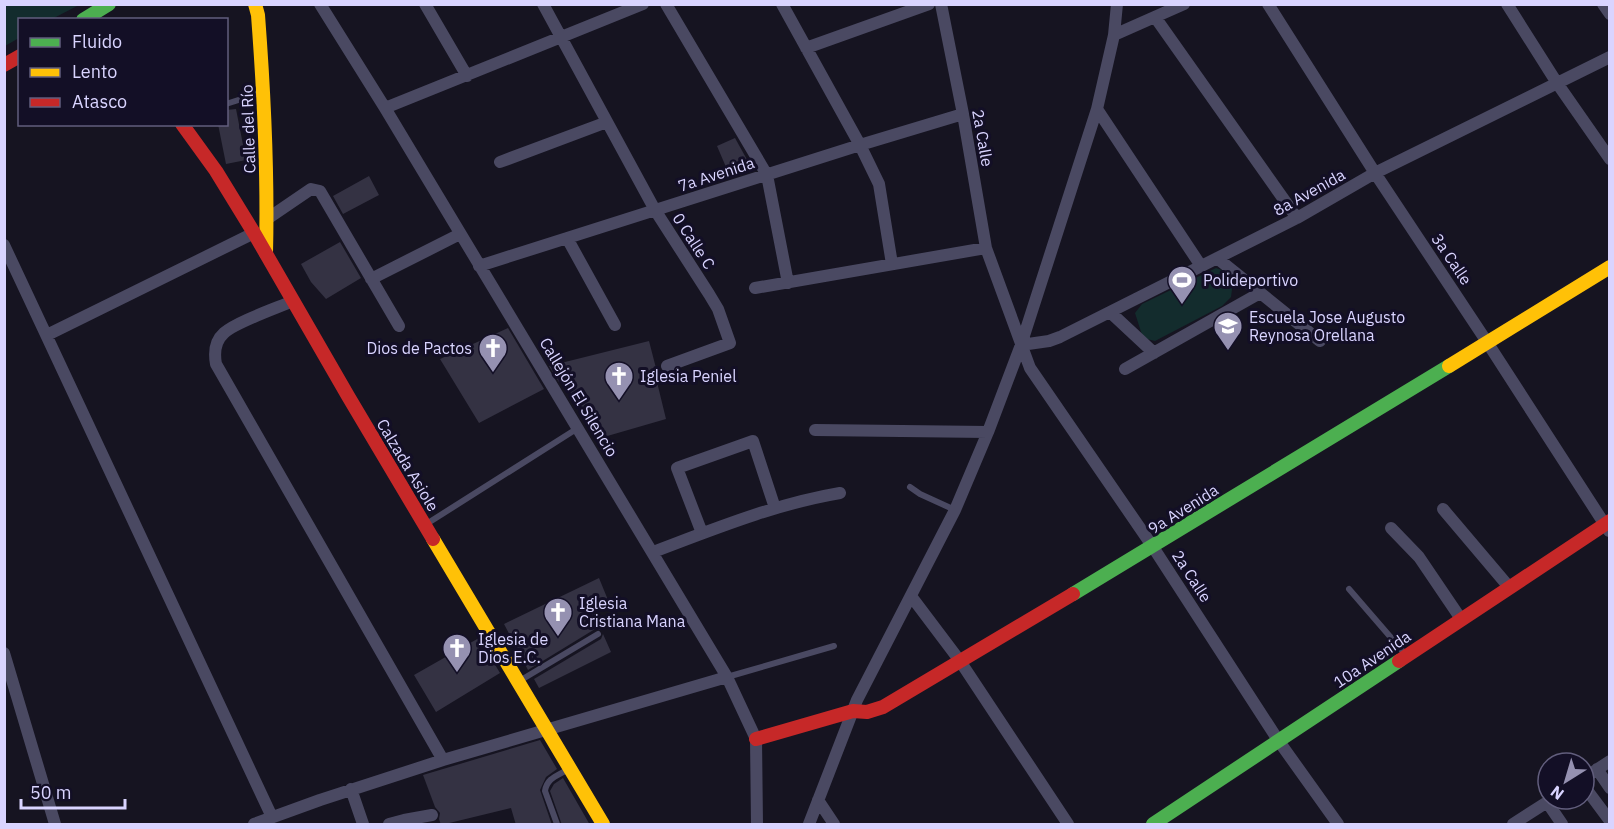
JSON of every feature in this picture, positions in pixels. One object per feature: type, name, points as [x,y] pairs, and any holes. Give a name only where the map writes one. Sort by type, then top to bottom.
[{"type":"main road","points":[[86,18],[109,4]]},
{"type":"main road","name":"Calle del Río","points":[[255,4],[258,15],[264,92],[266,253]]},
{"type":"main road","points":[[4,65],[18,57]]},
{"type":"main road","name":"Calzada Asiole","points":[[183,126],[216,171],[254,233],[424,525],[603,825]]},
{"type":"main road","name":"9a Avenida","points":[[756,739],[853,711],[867,711],[883,706],[1154,547],[1610,267]]},
{"type":"main road","name":"10a Avenida","points":[[1153,825],[1461,619],[1608,526]]},
{"type":"street","name":"Callejón El Silencio","points":[[320,4],[385,108],[727,677],[756,739],[757,825]]},
{"type":"street","points":[[424,4],[466,76]]},
{"type":"street","name":"0 Calle C","points":[[543,4],[655,210],[718,309],[730,343],[667,366]]},
{"type":"street","points":[[385,108],[643,4]]},
{"type":"street","points":[[666,4],[766,175],[788,283]]},
{"type":"street","points":[[782,4],[879,184],[892,264]]},
{"type":"street","points":[[806,48],[929,4]]},
{"type":"street","name":"2a Calle","points":[[941,4],[986,248],[1030,368],[1154,547],[1278,740],[1338,825]]},
{"type":"street","points":[[809,825],[857,700],[955,510],[1021,345],[1097,109],[1114,35],[1117,4]]},
{"type":"street","points":[[1114,35],[1184,4]]},
{"type":"street","name":"3a Calle","points":[[1268,4],[1375,173],[1608,526]]},
{"type":"street","points":[[1507,4],[1557,83],[1610,159]]},
{"type":"street","points":[[1603,4],[1610,14]]},
{"type":"street","points":[[1155,17],[1297,218]]},
{"type":"street","name":"8a Avenida","points":[[1021,345],[1049,341],[1110,312],[1297,218],[1375,173],[1610,57]]},
{"type":"street","points":[[1097,109],[1201,266]]},
{"type":"street","name":"7a Avenida","points":[[480,266],[963,114]]},
{"type":"street","points":[[500,162],[607,122]]},
{"type":"street","points":[[267,219],[311,189],[320,191],[399,326]]},
{"type":"street","points":[[47,335],[254,233]]},
{"type":"street","points":[[371,279],[460,234]]},
{"type":"street","points":[[567,238],[615,325]]},
{"type":"street","points":[[4,245],[272,817]]},
{"type":"street","points":[[755,288],[986,248]]},
{"type":"street","points":[[1217,258],[1320,341]]},
{"type":"street","points":[[1125,369],[1260,293]]},
{"type":"street","points":[[293,301],[224,332],[215,350],[216,364],[443,760]]},
{"type":"street","points":[[1110,312],[1154,353]]},
{"type":"street","points":[[815,429],[988,432]]},
{"type":"street","points":[[702,534],[677,468],[753,441],[775,508]]},
{"type":"street","points":[[653,552],[775,508],[840,493]]},
{"type":"street","points":[[1443,509],[1509,588]]},
{"type":"street","points":[[1391,528],[1419,557],[1461,619]]},
{"type":"street","points":[[911,596],[960,661],[1068,825]]},
{"type":"street","points":[[4,653],[55,825]]},
{"type":"street","points":[[254,825],[351,789],[443,760],[727,677]]},
{"type":"street","points":[[1610,761],[1597,769],[1610,788]]},
{"type":"street","points":[[351,789],[363,825]]},
{"type":"street","points":[[818,800],[834,825]]},
{"type":"street","points":[[1596,802],[1610,821]]},
{"type":"street","points":[[1513,825],[1536,810]]},
{"type":"street","points":[[1554,811],[1562,825]]},
{"type":"street","points":[[389,825],[432,815]]},
{"type":"lane","points":[[228,103],[264,92]]},
{"type":"lane","points":[[424,525],[578,429]]},
{"type":"lane","points":[[910,487],[955,510]]},
{"type":"lane","points":[[1349,589],[1406,656]]},
{"type":"lane","points":[[518,682],[598,634]]},
{"type":"lane","points":[[727,677],[834,646]]},
{"type":"lane","points":[[558,825],[545,791],[552,778],[570,769]]},
{"type":"green space","points":[[5,4],[79,4],[54,18],[18,18],[18,39],[5,46]]},
{"type":"green space","name":"Polideportivo","points":[[1216,268],[1227,272],[1233,282],[1231,297],[1222,306],[1155,341],[1143,338],[1135,313],[1142,304]]},
{"type":"building","points":[[236,109],[246,160],[226,164],[218,126],[228,126],[228,110]]},
{"type":"building","points":[[735,138],[750,165],[729,174],[717,146]]},
{"type":"building","points":[[369,176],[379,195],[343,214],[333,196]]},
{"type":"building","points":[[340,242],[361,278],[326,299],[311,282],[301,264]]},
{"type":"building","name":"Dios de Pactos","points":[[508,328],[544,389],[479,423],[440,359]]},
{"type":"building","name":"Iglesia Peniel","points":[[649,341],[666,419],[597,439],[563,379],[559,382],[549,366]]},
{"type":"building","name":"Iglesia Cristiana Mana","points":[[599,578],[608,600],[592,608],[602,630],[595,629],[528,670],[504,624]]},
{"type":"building","points":[[603,634],[611,652],[539,688],[534,679],[601,639]]},
{"type":"building","name":"Iglesia de Dios E.C.","points":[[479,638],[500,673],[436,712],[414,675]]},
{"type":"building","points":[[540,740],[557,769],[546,777],[540,790],[552,825],[516,825],[511,808],[441,825],[440,813],[435,807],[423,775]]},
{"type":"building","points":[[563,778],[590,825],[562,825],[550,791],[554,784]]},
{"type":"traffic: fast","points":[[86,18],[109,4]]},
{"type":"traffic: fast","points":[[1073,594],[1449,366]]},
{"type":"traffic: fast","points":[[1153,824],[1399,661]]},
{"type":"traffic: slow","points":[[255,4],[258,15],[264,104],[266,253]]},
{"type":"traffic: slow","points":[[1449,366],[1610,267]]},
{"type":"traffic: slow","points":[[433,539],[603,824]]},
{"type":"traffic: jam","points":[[4,65],[18,57]]},
{"type":"traffic: jam","points":[[183,126],[216,171],[254,233],[433,539]]},
{"type":"traffic: jam","points":[[1399,661],[1610,521]]},
{"type":"traffic: jam","points":[[756,739],[853,711],[867,712],[883,707],[1073,594]]},
{"type":"place","name":"Polideportivo","points":[[1182,306]]},
{"type":"place","name":"Escuela Jose Augusto Reynosa Orellana","points":[[1228,352]]},
{"type":"place","name":"Dios de Pactos","points":[[493,374]]},
{"type":"place","name":"Iglesia Peniel","points":[[619,402]]},
{"type":"place","name":"Iglesia Cristiana Mana","points":[[558,638]]},
{"type":"place","name":"Iglesia de Dios E.C.","points":[[457,674]]}]
